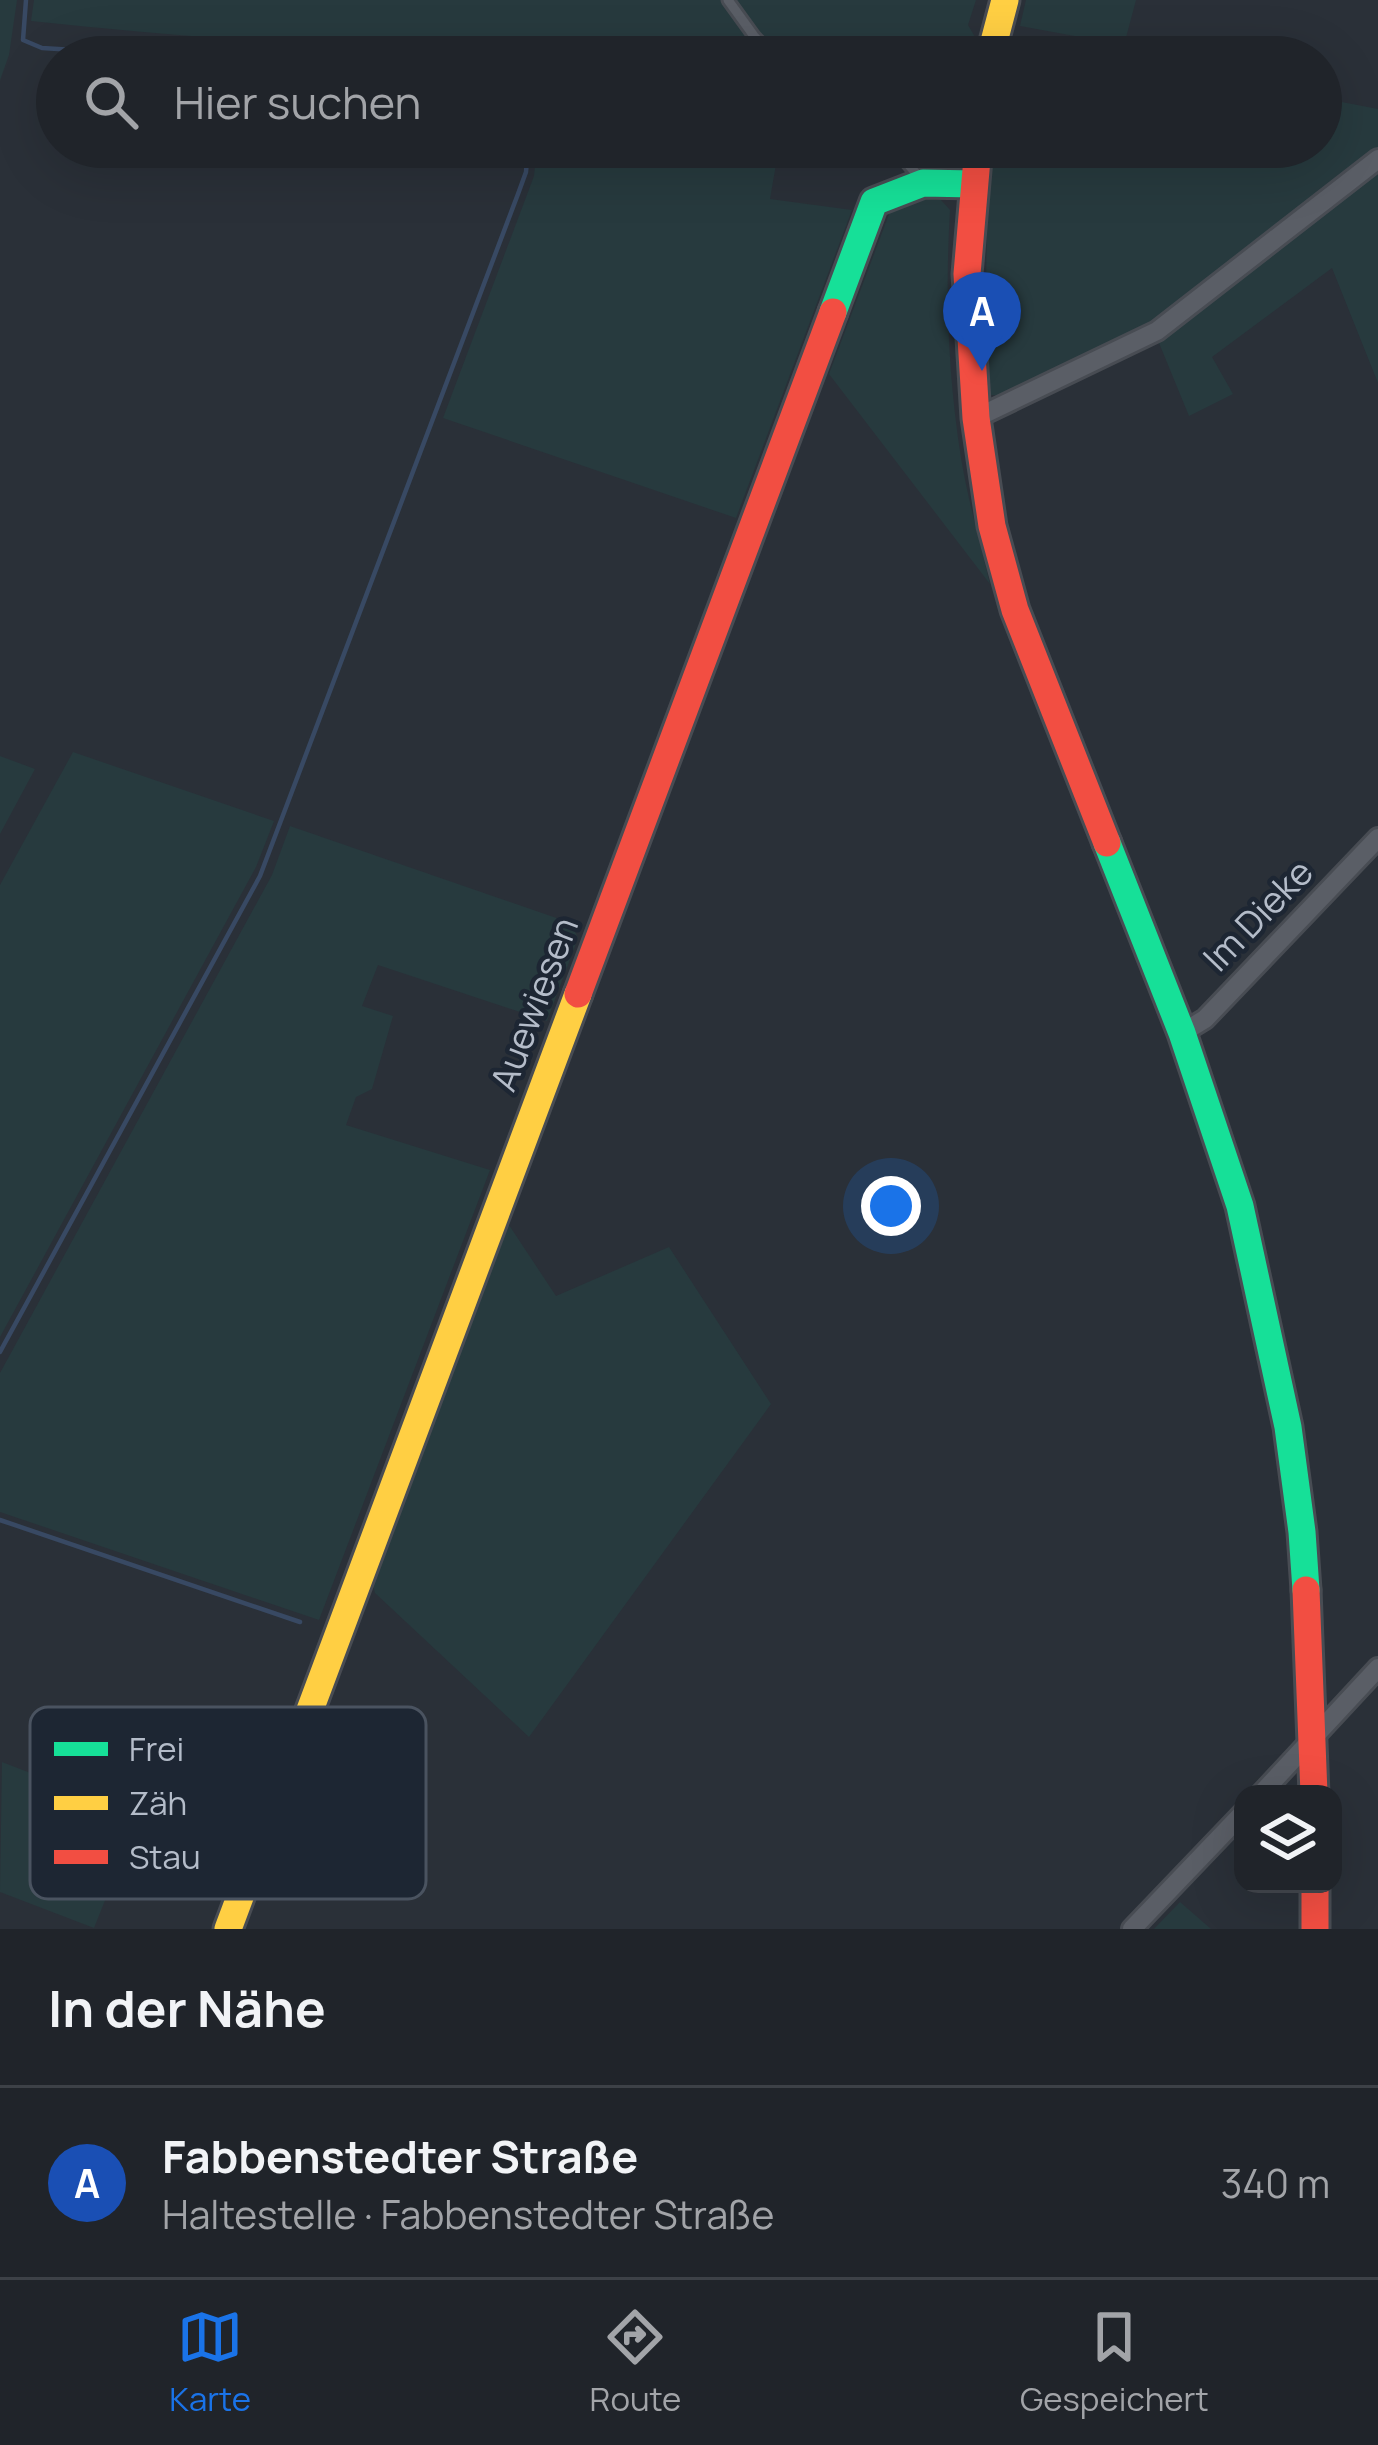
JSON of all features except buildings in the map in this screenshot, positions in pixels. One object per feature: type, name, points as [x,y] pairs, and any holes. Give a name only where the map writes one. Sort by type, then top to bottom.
[{"type":"street","points":[[996,36],[1006,0]]},
{"type":"street","points":[[976,418],[1157,331],[1378,159]]},
{"type":"street","points":[[976,168],[967,274],[976,418],[992,526],[1015,610],[1182,1034],[1240,1206],[1288,1427],[1302,1532],[1314,1785]]},
{"type":"street","name":"Auewiesen","points":[[311,1707],[874,202],[923,183],[974,184]]},
{"type":"street","name":"Im Dieke","points":[[1182,1034],[1205,1019],[1378,838]]},
{"type":"street","points":[[1270,1785],[1378,1668]]},
{"type":"street","points":[[1132,1929],[1234,1822]]},
{"type":"street","points":[[1315,1893],[1315,1929]]},
{"type":"street","name":"Auewiesen","points":[[228,1929],[239,1899]]},
{"type":"lane","points":[[728,0],[754,36]]},
{"type":"lane","points":[[910,168],[923,183]]},
{"type":"green space","points":[[0,0],[17,0],[9,55],[0,80]]},
{"type":"green space","points":[[34,0],[976,0],[968,25],[974,36],[196,36],[31,21]]},
{"type":"green space","points":[[1026,0],[1136,0],[1126,36],[1075,36],[1020,26]]},
{"type":"green space","points":[[1342,102],[1378,109],[1378,383],[1332,268],[1212,357],[1233,394],[1189,416],[1159,343],[1167,334],[1147,323],[1003,396],[991,395],[991,168],[1342,168]]},
{"type":"green space","points":[[535,168],[775,168],[770,199],[852,210],[736,518],[443,418]]},
{"type":"green space","points":[[917,198],[941,200],[950,210],[953,396],[964,474],[990,584],[829,374],[891,209]]},
{"type":"green space","points":[[73,752],[274,821],[256,867],[0,1337],[0,885]]},
{"type":"green space","points":[[0,756],[35,769],[0,834]]},
{"type":"green space","points":[[290,826],[571,923],[578,938],[547,1021],[378,965],[362,1006],[393,1016],[372,1089],[356,1097],[346,1125],[490,1170],[319,1620],[0,1512],[0,1373],[272,875]]},
{"type":"green space","points":[[507,1222],[556,1296],[669,1247],[771,1404],[529,1737],[375,1593],[371,1577]]},
{"type":"green space","points":[[2,1762],[30,1773],[30,1899],[106,1899],[94,1928],[0,1892]]},
{"type":"green space","points":[[1180,1902],[1211,1929],[1154,1929]]},
{"type":"waterway","points":[[26,0],[23,40],[36,45]]},
{"type":"waterway","points":[[0,1352],[260,876],[526,168]]},
{"type":"waterway","points":[[0,1520],[300,1622]]},
{"type":"traffic: fast","points":[[833,312],[874,202],[923,183],[974,184]]},
{"type":"traffic: fast","points":[[1107,843],[1182,1033],[1240,1206],[1288,1427],[1306,1590]]},
{"type":"traffic: slow","points":[[996,36],[1005,0]]},
{"type":"traffic: slow","points":[[311,1707],[578,994]]},
{"type":"traffic: slow","points":[[228,1929],[239,1899]]},
{"type":"traffic: jam","points":[[976,168],[967,274],[976,418],[992,526],[1015,610],[1107,843]]},
{"type":"traffic: jam","points":[[578,994],[833,312]]},
{"type":"traffic: jam","points":[[1306,1590],[1314,1785]]},
{"type":"traffic: jam","points":[[1315,1893],[1315,1929]]},
{"type":"place","name":"Fabbenstedter Straße","points":[[982,371]]}]
